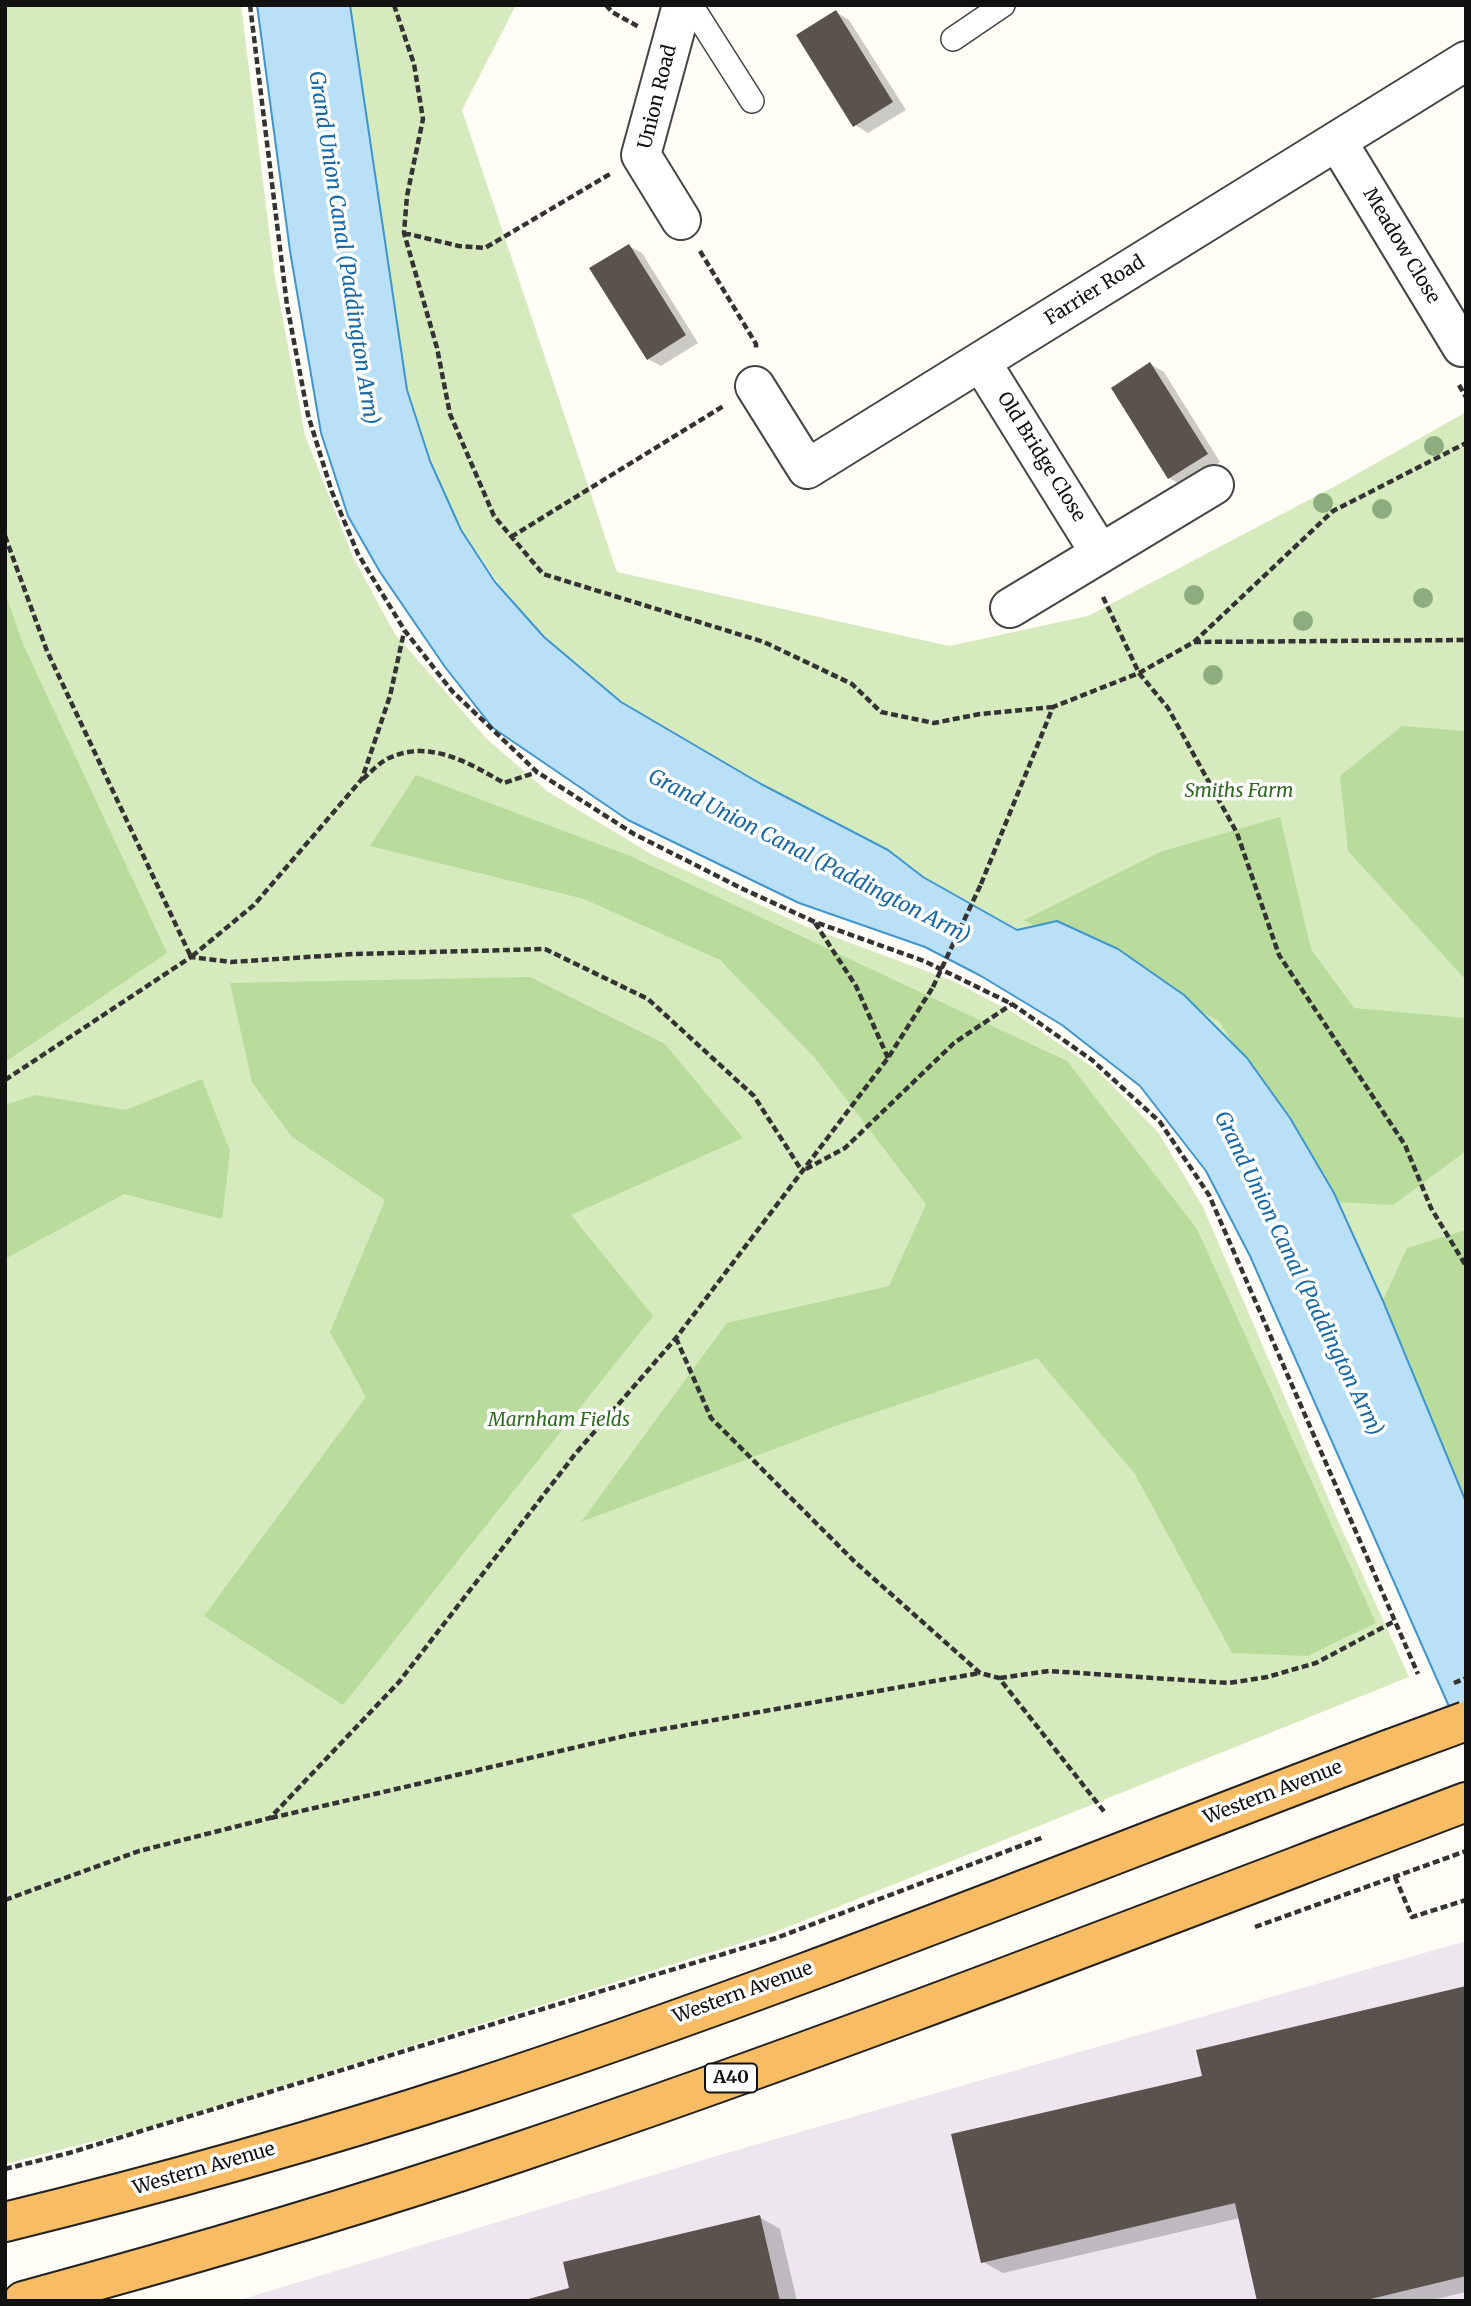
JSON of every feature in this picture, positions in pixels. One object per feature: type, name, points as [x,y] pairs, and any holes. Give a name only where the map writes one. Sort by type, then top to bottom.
[{"type":"highway","name":"Western Avenue","points":[[5,2222],[166,2182],[465,2092],[765,1986],[1466,1721]]},
{"type":"highway","name":"A40","points":[[23,2301],[187,2256],[513,2154],[783,2060],[1466,1802]]},
{"type":"street","name":"Union Road","points":[[681,220],[641,155],[682,5]]},
{"type":"street","name":"Farrier Road","points":[[755,386],[807,469],[1466,61]]},
{"type":"street","name":"Meadow Close","points":[[1337,141],[1462,347],[1466,345]]},
{"type":"street","name":"Old Bridge Close","points":[[981,362],[1100,553]]},
{"type":"street","points":[[1010,608],[1214,485]]},
{"type":"lane","points":[[691,5],[752,101]]},
{"type":"lane","points":[[953,39],[1003,5]]},
{"type":"path","points":[[250,5],[287,305],[308,415],[332,492],[358,554],[405,631],[452,691],[537,772],[634,834],[815,922],[924,961],[1012,1004],[1092,1060],[1160,1122],[1209,1195],[1418,1674]]},
{"type":"path","points":[[394,5],[414,64],[423,119],[407,196],[404,233],[437,348],[450,414],[495,516],[543,574],[764,642],[852,684],[881,712],[934,723],[980,714],[1053,707],[1139,673],[1194,642],[1333,511],[1466,443]]},
{"type":"path","points":[[404,233],[459,246],[485,248],[641,155]]},
{"type":"path","points":[[511,537],[755,386],[756,344],[681,220]]},
{"type":"path","points":[[5,536],[47,651],[191,957]]},
{"type":"path","points":[[1100,553],[1092,576],[1139,673],[1168,708],[1237,833],[1279,955],[1405,1145],[1431,1208],[1466,1266]]},
{"type":"path","points":[[362,779],[390,696],[405,631]]},
{"type":"path","points":[[1194,642],[1427,638],[1466,640]]},
{"type":"path","points":[[270,1818],[399,1682],[576,1452],[676,1338],[888,1058],[933,987],[981,884],[1053,707]]},
{"type":"path","points":[[5,1080],[191,957],[254,905],[362,779],[388,758],[426,749],[473,765],[504,783],[537,772]]},
{"type":"path","points":[[815,922],[856,986],[888,1058]]},
{"type":"path","points":[[191,957],[231,962],[354,954],[545,949],[648,999],[754,1096],[802,1171]]},
{"type":"path","points":[[802,1171],[845,1148],[954,1043],[1012,1004]]},
{"type":"path","points":[[676,1338],[710,1418],[855,1562],[980,1673]]},
{"type":"path","points":[[5,1900],[139,1851],[629,1735],[980,1673],[999,1678],[1049,1671],[1229,1683],[1268,1678],[1317,1663],[1395,1621]]},
{"type":"path","points":[[999,1678],[1106,1814]]},
{"type":"path","points":[[1094,1819],[1119,1809]]},
{"type":"path","points":[[5,2169],[95,2146],[776,1938],[1055,1833]]},
{"type":"path","points":[[1443,1859],[1466,1851]]},
{"type":"path","points":[[1395,1877],[1412,1917],[1466,1899]]},
{"type":"shaded area","points":[[1466,1941],[1466,2301],[236,2301],[713,2157]]},
{"type":"green space","name":"Marnham Fields","points":[[5,5],[241,5],[275,278],[305,435],[353,557],[395,634],[487,739],[547,791],[651,854],[805,926],[953,981],[1014,1013],[1097,1070],[1158,1132],[1203,1207],[1335,1514],[1409,1677],[773,1933],[150,2127],[5,2164]]},
{"type":"green space","name":"Smiths Farm","points":[[332,5],[516,5],[462,110],[617,572],[949,646],[1088,616],[1341,483],[1466,412],[1466,1548],[1347,1256],[995,926],[556,667],[418,467]]},
{"type":"green space","points":[[5,592],[23,644],[167,953],[5,1062]]},
{"type":"green space","points":[[1402,726],[1466,731],[1466,980],[1348,851],[1340,776]]},
{"type":"green space","points":[[416,775],[630,856],[1067,1061],[1197,1229],[1376,1623],[1307,1656],[1232,1653],[1135,1474],[1037,1358],[835,1426],[581,1522],[727,1323],[889,1286],[926,1204],[815,1058],[720,960],[584,899],[370,846]]},
{"type":"green space","points":[[1280,817],[1311,949],[1354,1008],[1466,1018],[1466,1151],[1393,1205],[1332,1202],[1219,1021],[1024,920],[1160,852]]},
{"type":"green space","points":[[530,977],[665,1044],[743,1138],[571,1215],[653,1316],[343,1705],[204,1616],[366,1397],[330,1332],[385,1200],[291,1136],[252,1082],[230,983]]},
{"type":"green space","points":[[202,1079],[230,1151],[222,1219],[124,1194],[5,1259],[5,1105],[36,1095],[126,1110]]},
{"type":"green space","points":[[1466,1230],[1466,1517],[1379,1309],[1407,1248]]},
{"type":"water","name":"Grand Union Canal (Paddington Arm)","points":[[257,5],[350,5],[407,390],[430,461],[461,530],[495,582],[544,637],[621,702],[761,784],[888,850],[923,877],[1017,930],[1057,921],[1118,949],[1184,995],[1247,1058],[1290,1118],[1334,1193],[1383,1301],[1466,1502],[1466,1745],[1250,1256],[1206,1171],[1140,1086],[1062,1025],[981,976],[925,947],[799,903],[628,820],[493,728],[445,667],[380,572],[348,516],[321,433],[290,251]]},
{"type":"building","points":[[836,10],[893,102],[853,127],[796,35]]},
{"type":"building","points":[[629,244],[686,335],[647,360],[589,268]]},
{"type":"building","points":[[1150,362],[1208,454],[1168,479],[1111,388]]},
{"type":"building","points":[[1466,1986],[1466,2276],[1362,2301],[1257,2301],[1235,2203],[981,2263],[951,2134],[1202,2076],[1196,2050]]},
{"type":"building","points":[[760,2215],[780,2301],[521,2301],[569,2288],[563,2262]]}]
